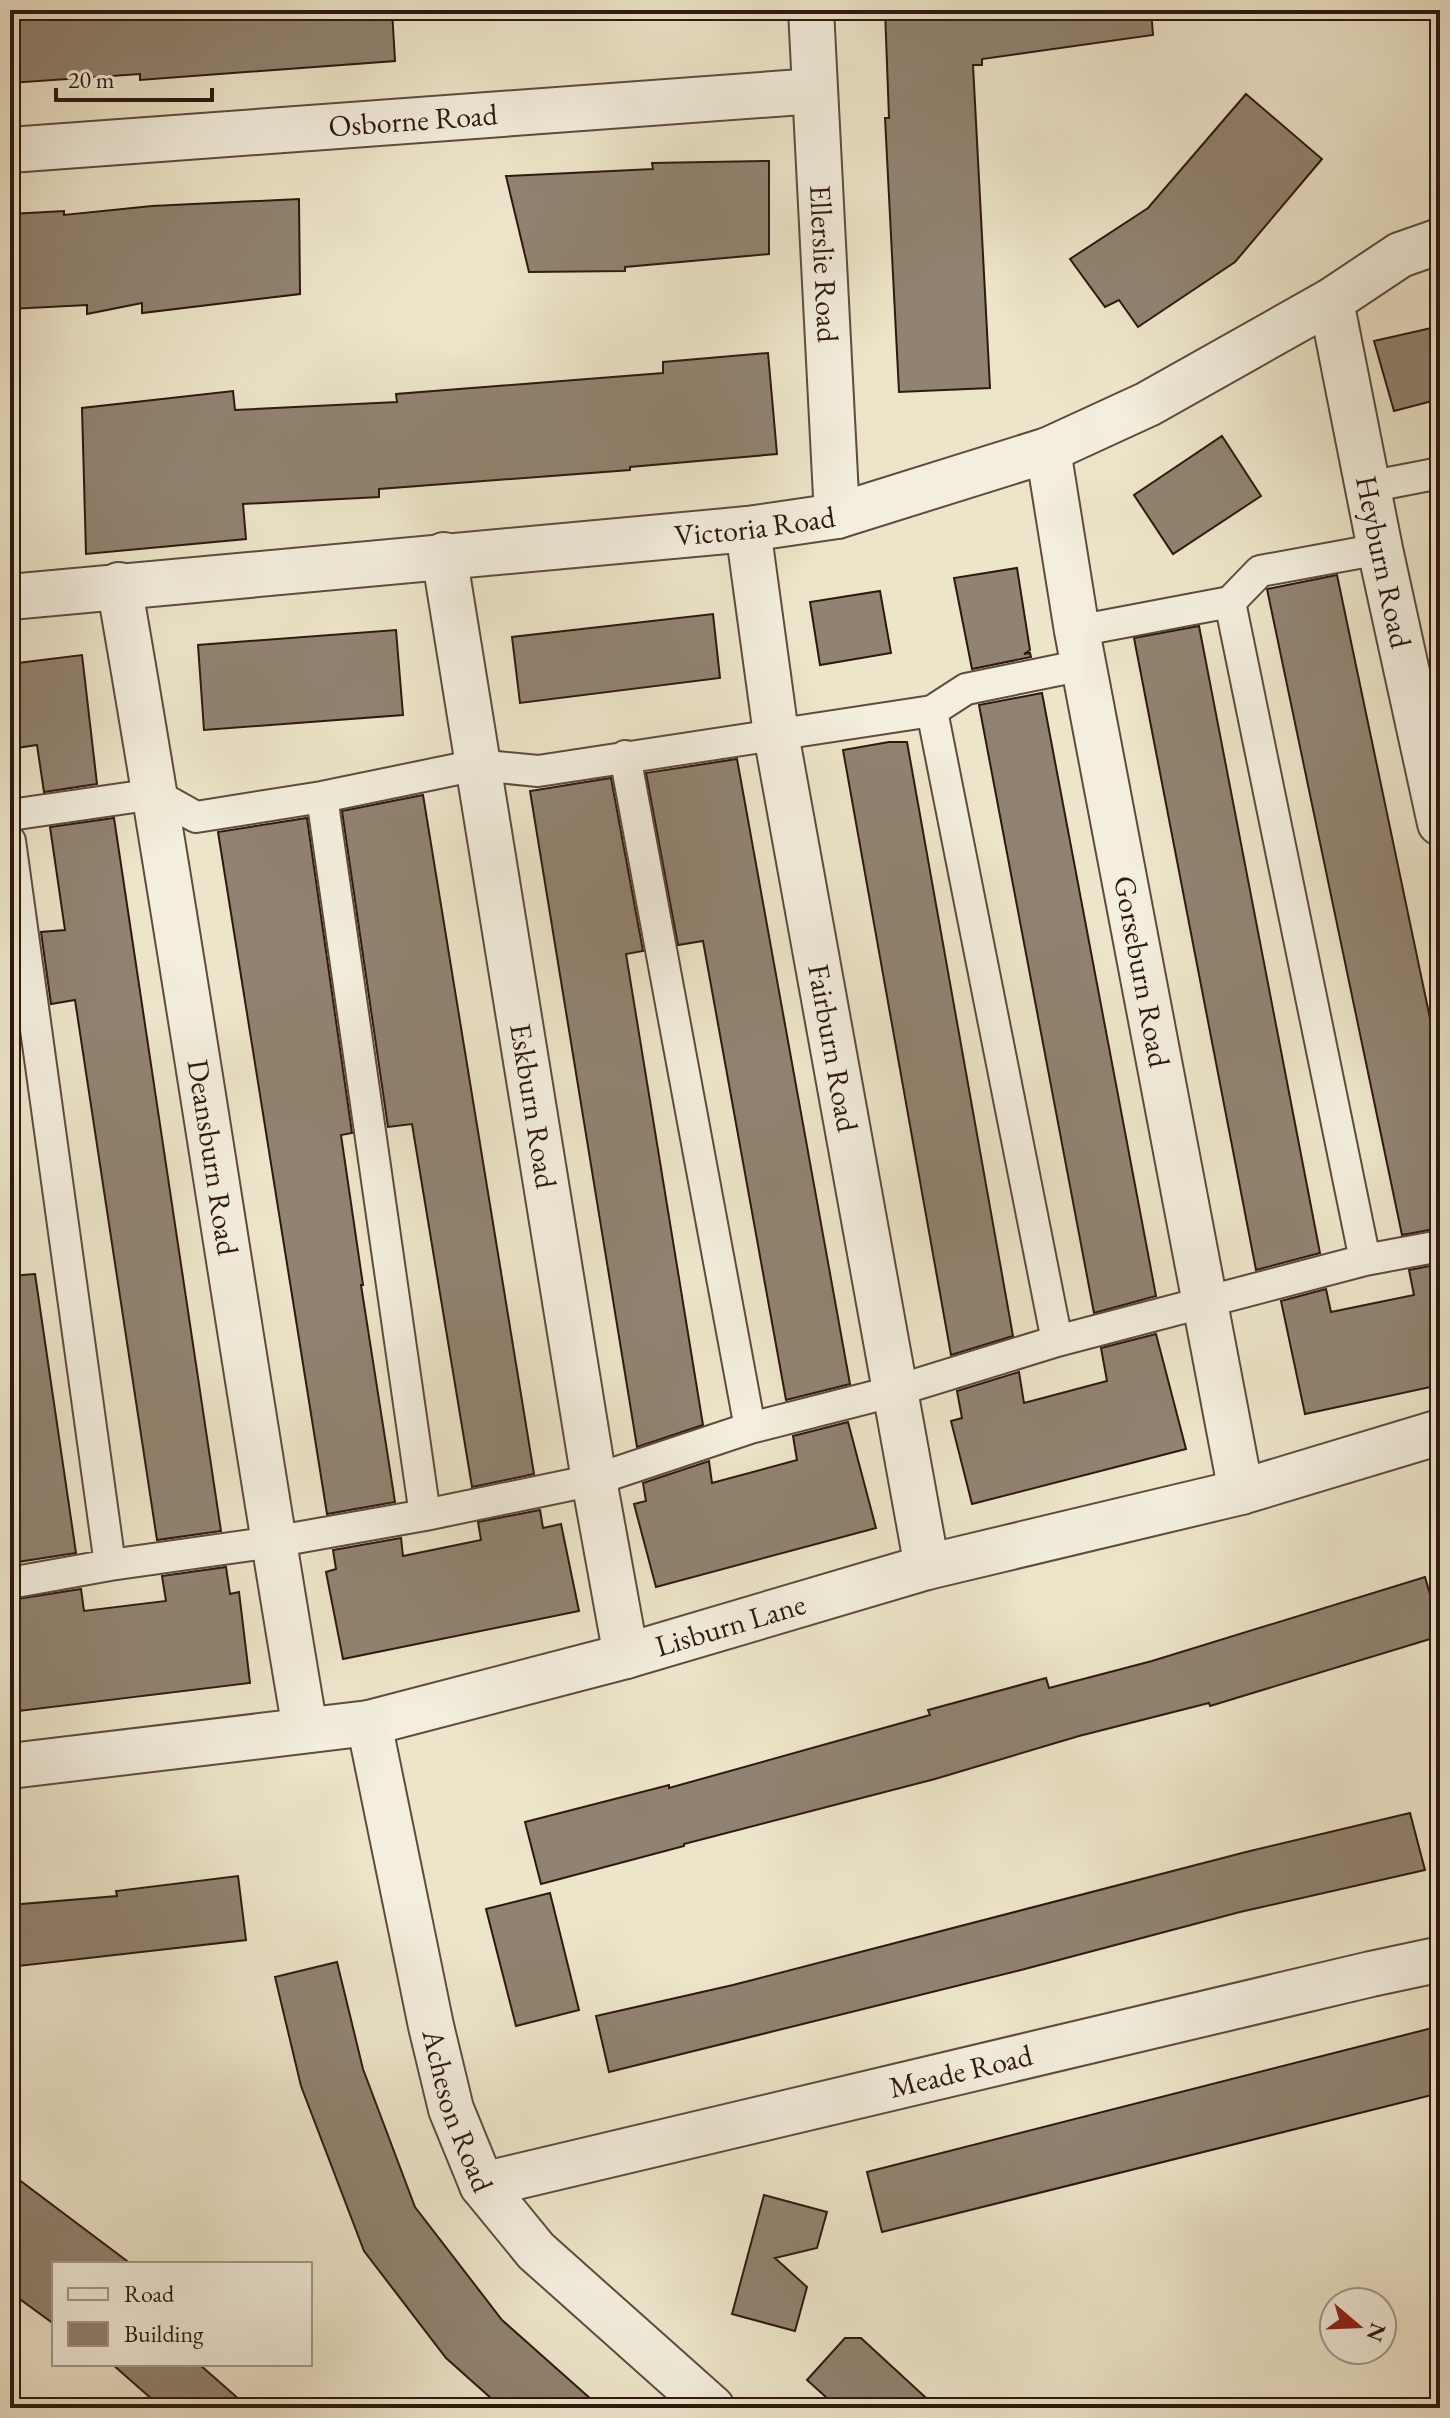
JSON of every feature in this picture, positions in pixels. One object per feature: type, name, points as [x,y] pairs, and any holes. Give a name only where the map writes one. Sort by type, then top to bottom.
[{"type":"street","name":"Ellerslie Road","points":[[811,10],[837,516]]},
{"type":"street","name":"Osborne Road","points":[[10,150],[815,91]]},
{"type":"street","name":"Victoria Road","points":[[10,597],[748,529],[837,516],[1048,450],[1148,404],[1331,301],[1400,255],[1440,241]]},
{"type":"street","name":"Heyburn Road","points":[[1331,301],[1380,549],[1440,823]]},
{"type":"street","name":"Gorseburn Road","points":[[1048,450],[1080,648],[1241,1492]]},
{"type":"street","name":"Fairburn Road","points":[[748,529],[776,734],[927,1567]]},
{"type":"street","name":"Eskburn Road","points":[[444,555],[594,1480],[626,1656]]},
{"type":"street","name":"Deansburn Road","points":[[119,585],[305,1729]]},
{"type":"street","name":"Lisburn Lane","points":[[10,1766],[369,1723],[626,1656],[927,1567],[1241,1492],[1440,1432]]},
{"type":"street","name":"Acheson Road","points":[[369,1723],[451,2109],[482,2185],[536,2251],[712,2408]]},
{"type":"street","name":"Meade Road","points":[[482,2185],[1371,1974],[1432,1961],[1440,1963]]},
{"type":"lane","points":[[1368,487],[1440,473]]},
{"type":"lane","points":[[10,815],[155,794],[196,817],[322,797],[477,765],[538,771],[932,711],[966,689],[1080,648],[1230,602],[1260,571],[1380,549]]},
{"type":"lane","points":[[1230,602],[1365,1260]]},
{"type":"lane","points":[[932,711],[1057,1341]]},
{"type":"lane","points":[[625,756],[750,1428]]},
{"type":"lane","points":[[322,797],[425,1515]]},
{"type":"lane","points":[[10,841],[110,1565]]},
{"type":"lane","points":[[10,1581],[273,1542],[594,1480],[750,1428],[895,1391],[1057,1341],[1365,1260],[1440,1246]]},
{"type":"building","points":[[54,10],[392,10],[395,61],[140,80],[140,74],[10,83],[10,13]]},
{"type":"building","points":[[885,10],[1151,10],[1153,35],[982,59],[982,65],[973,65],[990,388],[899,392],[885,118],[889,118]]},
{"type":"building","points":[[1246,94],[1322,159],[1235,262],[1138,327],[1119,300],[1105,307],[1070,259],[1148,208]]},
{"type":"building","points":[[769,161],[769,254],[625,267],[625,271],[529,272],[506,176],[653,169],[652,163]]},
{"type":"building","points":[[299,199],[300,294],[142,313],[142,303],[87,314],[87,305],[10,309],[10,214],[64,211],[64,215],[152,206]]},
{"type":"building","points":[[1440,326],[1440,399],[1394,411],[1374,341]]},
{"type":"building","points":[[768,353],[777,454],[630,467],[630,470],[379,489],[379,497],[243,504],[246,539],[86,554],[82,408],[233,391],[235,410],[397,402],[396,394],[663,373],[663,362]]},
{"type":"building","points":[[1222,436],[1261,496],[1173,554],[1134,495]]},
{"type":"building","points":[[1017,568],[1030,650],[1024,654],[1030,653],[1031,657],[972,669],[954,578]]},
{"type":"building","points":[[1337,575],[1440,1066],[1440,1228],[1402,1235],[1267,589]]},
{"type":"building","points":[[880,591],[891,653],[820,665],[810,602]]},
{"type":"building","points":[[713,614],[720,678],[520,703],[512,637]]},
{"type":"building","points":[[1199,626],[1320,1253],[1256,1270],[1134,638]]},
{"type":"building","points":[[396,630],[403,715],[204,730],[198,645]]},
{"type":"building","points":[[82,655],[97,784],[44,792],[37,745],[10,749],[10,664]]},
{"type":"building","points":[[1042,693],[1156,1296],[1094,1313],[979,705]]},
{"type":"building","points":[[907,742],[1013,1336],[951,1355],[843,750]]},
{"type":"building","points":[[737,759],[850,1384],[786,1400],[703,941],[678,945],[646,773]]},
{"type":"building","points":[[611,778],[643,951],[626,954],[703,1425],[637,1447],[530,791]]},
{"type":"building","points":[[423,795],[534,1474],[472,1487],[412,1124],[388,1127],[342,811]]},
{"type":"building","points":[[114,818],[221,1531],[157,1540],[75,1000],[51,1004],[41,932],[65,930],[50,827]]},
{"type":"building","points":[[307,818],[352,1133],[341,1135],[395,1502],[327,1514],[218,832]]},
{"type":"building","points":[[1440,1264],[1440,1385],[1305,1414],[1281,1301],[1326,1289],[1331,1312],[1414,1295],[1409,1270]]},
{"type":"building","points":[[35,1274],[76,1553],[11,1563],[10,1276]]},
{"type":"building","points":[[1156,1334],[1186,1449],[972,1504],[951,1421],[962,1418],[957,1391],[1019,1372],[1024,1403],[1107,1381],[1101,1348]]},
{"type":"building","points":[[848,1422],[876,1528],[656,1587],[634,1504],[646,1501],[643,1483],[709,1461],[712,1483],[797,1460],[793,1436]]},
{"type":"building","points":[[540,1510],[543,1528],[561,1524],[579,1611],[343,1659],[326,1572],[336,1569],[333,1550],[401,1538],[403,1556],[481,1540],[478,1522]]},
{"type":"building","points":[[226,1567],[230,1594],[239,1592],[250,1683],[19,1711],[10,1632],[10,1620],[20,1619],[17,1599],[81,1589],[84,1611],[166,1601],[162,1576]]},
{"type":"building","points":[[1425,1577],[1440,1636],[1210,1706],[1209,1703],[1079,1736],[935,1779],[541,1884],[525,1822],[669,1785],[669,1788],[930,1715],[928,1710],[1046,1678],[1049,1688],[1152,1661]]},
{"type":"building","points":[[1410,1813],[1425,1870],[1240,1912],[609,2072],[596,2016],[733,1985],[1246,1852]]},
{"type":"building","points":[[238,1876],[246,1940],[10,1967],[10,1905],[117,1896],[116,1891]]},
{"type":"building","points":[[550,1893],[579,2010],[516,2026],[486,1909]]},
{"type":"building","points":[[337,1962],[363,2069],[415,2207],[502,2320],[601,2408],[502,2408],[446,2358],[364,2251],[301,2086],[275,1977]]},
{"type":"building","points":[[1440,2026],[1440,2093],[882,2232],[867,2172]]},
{"type":"building","points":[[10,2173],[128,2262],[52,2262],[52,2323],[10,2292]]},
{"type":"building","points":[[764,2195],[827,2212],[817,2248],[775,2258],[807,2287],[795,2331],[732,2314]]},
{"type":"building","points":[[845,2338],[861,2338],[937,2408],[838,2408],[807,2380]]},
{"type":"building","points":[[114,2366],[201,2366],[249,2408],[162,2408]]}]
